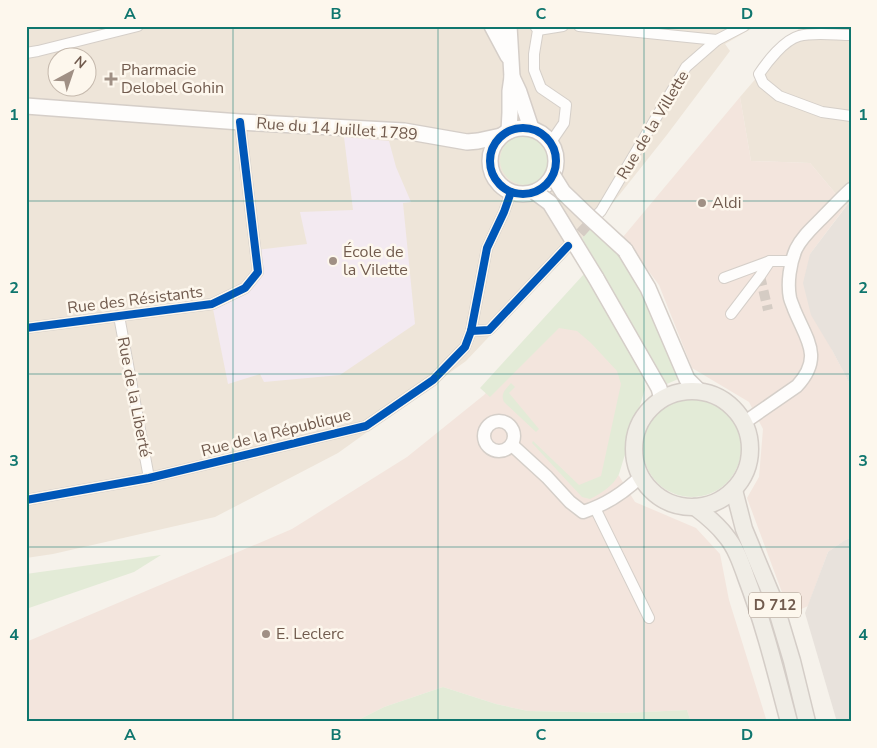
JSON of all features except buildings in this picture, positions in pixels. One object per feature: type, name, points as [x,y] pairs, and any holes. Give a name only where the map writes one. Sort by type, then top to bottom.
[{"type":"main road","points":[[492,26],[512,70],[531,128]]},
{"type":"main road","points":[[505,134],[510,113],[512,70],[509,26]]},
{"type":"main road","name":"Rue du 14 Juillet 1789","points":[[26,106],[240,122],[404,131],[467,142],[505,134]]},
{"type":"main road","points":[[520,128],[531,128],[539,131],[551,142],[557,159],[556,168],[549,183],[535,192],[519,194],[504,188],[498,182],[493,174],[490,162],[491,152],[495,143],[505,134],[520,128]]},
{"type":"main road","points":[[467,142],[490,162]]},
{"type":"main road","points":[[553,176],[563,192],[625,250],[648,288],[687,379],[699,391]]},
{"type":"main road","points":[[535,192],[550,203],[596,278],[659,388],[662,399]]},
{"type":"main road","points":[[699,391],[718,396],[733,407],[745,422],[750,440],[750,458],[745,475],[734,490],[723,499],[710,505],[695,508],[678,506],[663,500],[650,490],[641,476],[635,460],[634,442],[639,425],[648,410],[662,399],[680,392],[699,391]]},
{"type":"main road","name":"D 712","points":[[734,490],[744,529],[774,601],[792,661],[807,722]]},
{"type":"main road","name":"D 712","points":[[695,508],[713,520],[728,537],[738,556],[772,656],[789,722]]},
{"type":"street","points":[[26,53],[137,26]]},
{"type":"street","points":[[551,142],[564,123],[566,105],[541,88],[534,70],[536,28],[563,26]]},
{"type":"street","points":[[579,26],[718,40]]},
{"type":"street","name":"Rue de la Villette","points":[[596,216],[601,211],[686,67],[718,40],[744,26]]},
{"type":"street","points":[[851,35],[809,35],[791,39],[767,62],[759,74],[762,83],[778,96],[822,112],[851,116]]},
{"type":"street","name":"Rue des Résistants","points":[[26,328],[212,304],[244,288],[258,272],[240,122]]},
{"type":"street","points":[[745,422],[797,386],[809,369],[811,363],[810,343],[790,299],[792,261],[797,248],[807,232],[851,190]]},
{"type":"street","name":"Rue de la République","points":[[26,500],[149,478],[366,426],[433,380],[466,347],[471,331],[487,248],[511,192]]},
{"type":"street","points":[[471,331],[489,330],[568,246]]},
{"type":"street","points":[[724,278],[770,261],[792,261]]},
{"type":"street","points":[[731,314],[770,261]]},
{"type":"street","name":"Rue de la Liberté","points":[[119,316],[149,478]]},
{"type":"street","points":[[512,445],[547,477],[570,502],[584,512],[595,508],[628,488],[641,476]]},
{"type":"street","points":[[595,508],[649,618]]},
{"type":"shaded area","points":[[26,26],[756,26],[725,44],[730,51],[601,218],[466,361],[338,453],[215,517],[53,554],[26,558]]},
{"type":"shaded area","points":[[801,26],[851,26],[851,200],[846,206],[810,163],[751,161],[740,97]]},
{"type":"shaded area","points":[[740,97],[751,161],[810,163],[846,206],[810,254],[832,350],[851,386],[851,538],[828,552],[808,606],[790,614],[747,498],[759,477],[763,429],[749,402],[692,368],[659,285],[623,237]]},
{"type":"shaded area","name":"École de la Vilette","points":[[344,137],[389,141],[396,167],[411,202],[403,203],[415,324],[340,375],[264,382],[260,374],[228,384],[212,304],[244,288],[258,272],[256,250],[307,244],[300,212],[353,210]]},
{"type":"shaded area","points":[[851,200],[851,386],[811,315],[803,283],[810,254]]},
{"type":"shaded area","points":[[579,293],[630,377],[613,466],[635,502],[696,528],[720,554],[729,600],[767,722],[691,722],[687,710],[623,713],[528,711],[496,704],[443,687],[384,707],[354,722],[26,722],[26,642],[292,529],[407,457],[484,395]]},
{"type":"shaded area","points":[[851,538],[851,722],[837,722],[805,613],[828,552]]},
{"type":"green space","points":[[525,135],[534,137],[545,146],[550,160],[548,169],[539,180],[525,185],[516,183],[505,174],[500,160],[502,151],[511,140]]},
{"type":"green space","points":[[592,227],[609,242],[631,270],[678,379],[667,384],[582,238]]},
{"type":"green space","points":[[584,274],[631,352],[643,377],[645,389],[619,474],[607,489],[590,499],[582,497],[532,443],[533,441],[579,485],[601,476],[621,384],[617,371],[591,343],[577,331],[559,328],[490,397],[480,388]]},
{"type":"green space","points":[[511,383],[515,387],[509,393],[539,429],[536,432],[504,402],[503,394]]},
{"type":"green space","points":[[692,399],[711,402],[727,413],[738,429],[741,448],[738,467],[727,483],[711,494],[692,497],[673,494],[657,483],[646,467],[643,448],[646,429],[657,413],[673,402]]},
{"type":"green space","points":[[161,555],[134,572],[26,609],[26,574]]},
{"type":"green space","points":[[443,687],[496,704],[528,711],[623,713],[687,710],[691,722],[354,722],[384,707]]},
{"type":"tunnel","points":[[570,244],[596,216]]},
{"type":"tunnel","points":[[760,276],[768,310]]},
{"type":"cycle path","points":[[26,328],[212,304],[245,288],[258,272],[240,122]]},
{"type":"cycle path","points":[[517,128],[529,128],[541,133],[551,143],[556,155],[556,161],[554,174],[541,189],[529,194],[517,194],[505,189],[495,179],[490,167],[490,155],[495,143],[505,133],[517,128]]},
{"type":"cycle path","points":[[26,500],[149,478],[366,426],[433,380],[465,347],[471,331],[487,248],[511,192]]},
{"type":"cycle path","points":[[471,331],[489,330],[568,246]]},
{"type":"place","name":"Pharmacie Delobel Gohin","points":[[111,79]]},
{"type":"place","name":"Aldi","points":[[702,203]]},
{"type":"place","name":"École de la Vilette","points":[[333,261]]},
{"type":"place","name":"E. Leclerc","points":[[266,634]]}]
